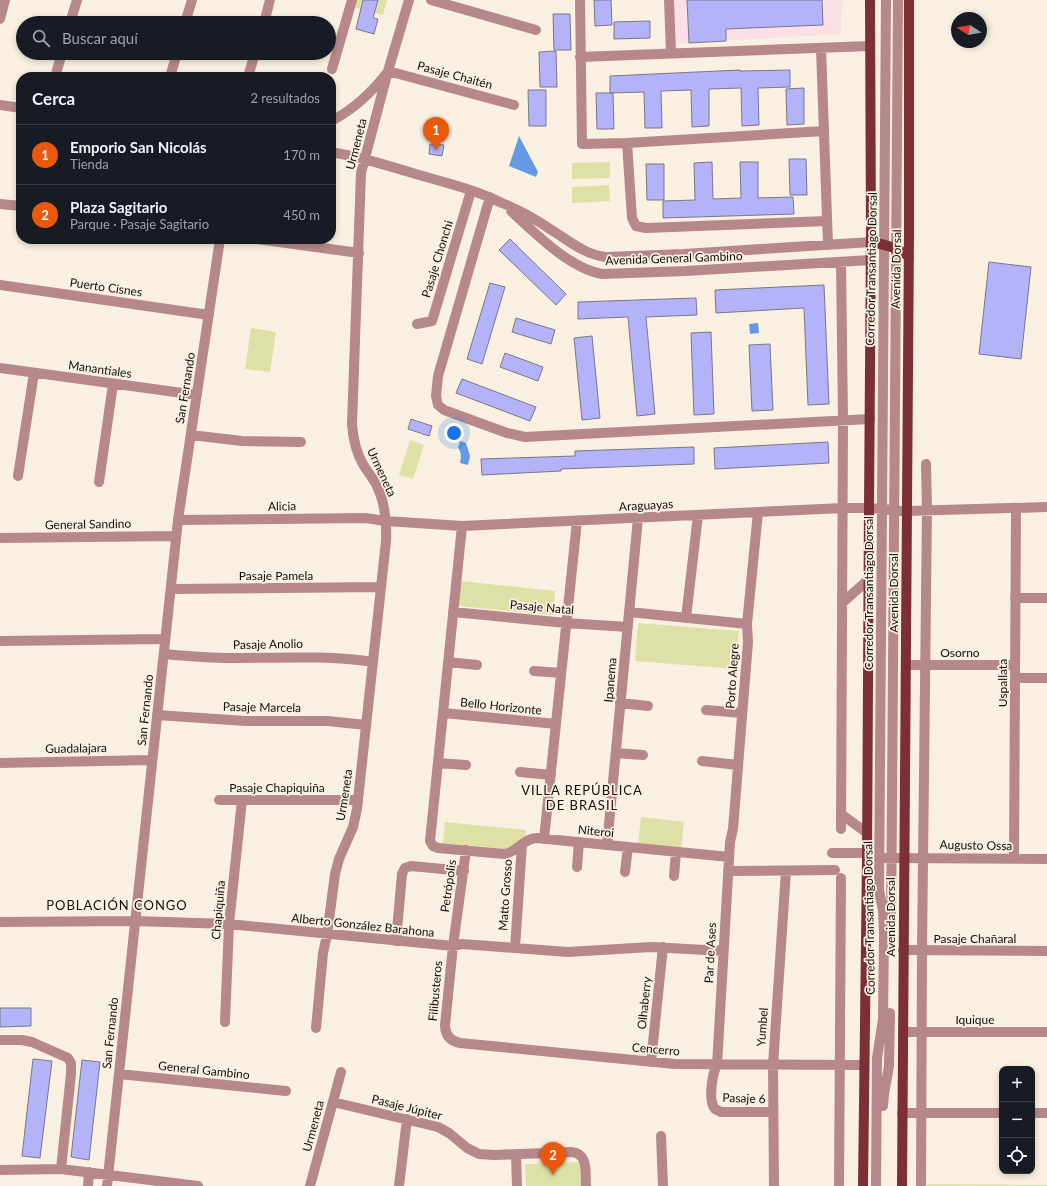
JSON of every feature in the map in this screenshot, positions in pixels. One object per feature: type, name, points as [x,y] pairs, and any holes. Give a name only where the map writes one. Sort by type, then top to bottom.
[{"type":"main road","name":"Avenida Dorsal","points":[[863,1186],[871,260],[870,0]]},
{"type":"main road","name":"Avenida Dorsal","points":[[902,1186],[909,257],[909,0]]},
{"type":"main road","points":[[871,242],[884,244],[897,249],[909,257]]},
{"type":"street","points":[[0,19],[5,0]]},
{"type":"street","points":[[72,16],[77,0]]},
{"type":"street","points":[[188,16],[192,0]]},
{"type":"street","points":[[266,16],[270,0]]},
{"type":"street","points":[[336,55],[352,0]]},
{"type":"street","name":"Urmeneta","points":[[316,1028],[323,953],[327,935],[335,874],[339,859],[353,827],[358,800],[386,541],[386,521],[380,494],[360,458],[353,433],[352,420],[361,173],[388,71],[409,0]]},
{"type":"street","points":[[431,0],[536,30]]},
{"type":"street","points":[[580,0],[582,144],[627,143],[824,131]]},
{"type":"street","points":[[669,0],[671,53]]},
{"type":"street","name":"Corredor Transantiago Dorsal","points":[[876,1186],[877,1058],[883,1019],[884,933],[883,911],[879,890],[886,0]]},
{"type":"street","name":"Corredor Transantiago Dorsal","points":[[881,1186],[883,1104],[889,1066],[898,0]]},
{"type":"street","points":[[580,57],[870,46]]},
{"type":"street","points":[[821,48],[828,244]]},
{"type":"street","points":[[56,72],[60,60]]},
{"type":"street","points":[[171,72],[175,60]]},
{"type":"street","points":[[249,72],[253,60]]},
{"type":"street","points":[[332,69],[335,60]]},
{"type":"street","points":[[336,118],[359,102],[370,92],[388,71]]},
{"type":"street","name":"Pasaje Chaitén","points":[[388,71],[514,105]]},
{"type":"street","points":[[0,105],[16,107]]},
{"type":"street","points":[[627,143],[632,218],[636,226],[646,228],[827,221]]},
{"type":"street","name":"Avenida General Gambino","points":[[336,153],[382,163],[490,197],[539,222],[584,250],[599,256],[684,254],[871,242]]},
{"type":"street","name":"Pasaje Chonchi","points":[[417,324],[432,321],[471,190]]},
{"type":"street","points":[[490,197],[438,376],[436,396],[438,405],[444,410],[507,433],[525,437],[870,420]]},
{"type":"street","name":"Avenida General Gambino","points":[[503,203],[546,242],[577,265],[593,272],[606,274],[686,271],[871,260]]},
{"type":"street","points":[[0,204],[16,206]]},
{"type":"street","name":"San Fernando","points":[[107,1186],[176,536],[219,244]]},
{"type":"street","points":[[293,244],[359,253]]},
{"type":"street","points":[[684,254],[686,271]]},
{"type":"street","points":[[841,262],[843,421],[841,829]]},
{"type":"street","name":"Puerto Cisnes","points":[[0,284],[209,315]]},
{"type":"street","name":"Manantiales","points":[[0,368],[197,395]]},
{"type":"street","points":[[18,476],[34,373]]},
{"type":"street","points":[[99,482],[113,384]]},
{"type":"street","points":[[191,434],[242,441],[301,442]]},
{"type":"street","points":[[921,1186],[926,464]]},
{"type":"street","name":"Araguayas","points":[[386,521],[462,526],[843,508],[906,511],[1047,507]]},
{"type":"street","name":"Uspallata","points":[[1014,859],[1016,508]]},
{"type":"street","name":"Porto Alegre","points":[[730,842],[733,829],[748,642],[747,624],[758,512]]},
{"type":"street","points":[[686,618],[698,515]]},
{"type":"street","name":"Alicia","points":[[178,520],[365,518],[386,521]]},
{"type":"street","name":"Ipanema","points":[[607,845],[638,518]]},
{"type":"street","points":[[544,838],[577,521]]},
{"type":"street","name":"Petrópolis","points":[[452,946],[466,850],[435,847],[430,841],[462,526]]},
{"type":"street","name":"General Sandino","points":[[0,538],[176,536]]},
{"type":"street","name":"Avenida Dorsal","points":[[842,603],[868,580]]},
{"type":"street","name":"Pasaje Pamela","points":[[171,589],[381,587]]},
{"type":"street","points":[[1015,598],[1047,598]]},
{"type":"street","name":"Pasaje Natal","points":[[453,612],[566,623],[628,627]]},
{"type":"street","points":[[629,612],[747,624]]},
{"type":"street","points":[[0,641],[165,639]]},
{"type":"street","name":"Pasaje Anolio","points":[[164,654],[230,658],[322,657],[373,662]]},
{"type":"street","points":[[448,662],[477,665]]},
{"type":"street","name":"Osorno","points":[[906,665],[1015,665]]},
{"type":"street","points":[[534,671],[561,673]]},
{"type":"street","points":[[1015,678],[1047,678]]},
{"type":"street","points":[[620,703],[648,706]]},
{"type":"street","points":[[706,710],[742,713]]},
{"type":"street","name":"Bello Horizonte","points":[[444,713],[556,724]]},
{"type":"street","name":"Pasaje Marcela","points":[[157,715],[225,720],[328,722],[366,725]]},
{"type":"street","points":[[616,753],[643,755]]},
{"type":"street","name":"Guadalajara","points":[[0,762],[152,760]]},
{"type":"street","points":[[702,761],[738,765]]},
{"type":"street","points":[[438,763],[466,765]]},
{"type":"street","points":[[520,772],[551,775]]},
{"type":"street","name":"Pasaje Chapiquiña","points":[[219,800],[358,800]]},
{"type":"street","name":"Chapiquiña","points":[[225,1022],[229,924],[242,800]]},
{"type":"street","points":[[841,814],[867,833]]},
{"type":"street","name":"Niteroi","points":[[466,850],[504,854],[513,852],[531,838],[544,838],[729,857]]},
{"type":"street","points":[[577,867],[579,842]]},
{"type":"street","name":"Par de Ases","points":[[715,1109],[712,1102],[713,1076],[716,1065],[730,842]]},
{"type":"street","name":"Matto Grosso","points":[[514,948],[522,844]]},
{"type":"street","points":[[625,872],[628,847]]},
{"type":"street","points":[[674,876],[676,852]]},
{"type":"street","points":[[832,853],[880,858],[904,858]]},
{"type":"street","name":"Augusto Ossa","points":[[904,858],[1047,859]]},
{"type":"street","points":[[396,941],[402,874],[405,868],[411,866],[464,871]]},
{"type":"street","points":[[728,871],[786,870],[838,874],[840,1065],[839,1186]]},
{"type":"street","name":"Yumbel","points":[[774,1186],[773,1065],[786,870]]},
{"type":"street","name":"Alberto González Barahona","points":[[0,922],[136,921],[229,924],[327,935],[452,946],[462,944],[581,952],[664,947],[723,951]]},
{"type":"street","name":"Filibusteros","points":[[448,1037],[445,1025],[452,946]]},
{"type":"street","name":"Olhaberry","points":[[651,1062],[664,947]]},
{"type":"street","name":"Pasaje Chañaral","points":[[903,950],[1047,951]]},
{"type":"street","name":"Iquique","points":[[903,1032],[1047,1032]]},
{"type":"street","name":"Cencerro","points":[[448,1037],[451,1040],[460,1043],[691,1065],[864,1065]]},
{"type":"street","points":[[0,1040],[22,1040],[32,1042],[68,1058],[71,1063],[61,1169]]},
{"type":"street","name":"Urmeneta","points":[[310,1186],[341,1072]]},
{"type":"street","name":"General Gambino","points":[[119,1074],[286,1091]]},
{"type":"street","name":"Pasaje Júpiter","points":[[333,1102],[432,1125],[443,1130],[467,1148],[479,1154],[578,1153],[585,1161],[586,1186]]},
{"type":"street","name":"Pasaje 6","points":[[715,1109],[721,1112],[773,1112]]},
{"type":"street","points":[[902,1113],[999,1113]]},
{"type":"street","points":[[1035,1113],[1047,1113]]},
{"type":"street","points":[[399,1186],[407,1119]]},
{"type":"street","points":[[661,1136],[663,1186]]},
{"type":"street","points":[[516,1154],[517,1186]]},
{"type":"street","points":[[0,1170],[61,1169],[198,1186]]},
{"type":"street","points":[[88,1172],[88,1186]]},
{"type":"shaded area","points":[[672,0],[842,0],[841,34],[672,44]]},
{"type":"green space","points":[[355,0],[387,0],[383,15],[353,7]]},
{"type":"green space","points":[[610,162],[610,178],[572,179],[572,163]]},
{"type":"green space","points":[[609,185],[610,201],[572,203],[572,187]]},
{"type":"green space","points":[[251,328],[276,332],[270,372],[245,369]]},
{"type":"green space","points":[[410,440],[424,445],[413,479],[399,475]]},
{"type":"green space","points":[[460,581],[555,591],[553,615],[458,606]]},
{"type":"green space","points":[[638,623],[739,631],[736,669],[635,661]]},
{"type":"green space","points":[[641,817],[684,822],[681,848],[638,843]]},
{"type":"green space","points":[[445,822],[526,830],[524,851],[443,843]]},
{"type":"green space","points":[[580,1162],[581,1186],[526,1186],[525,1164]]},
{"type":"green space","points":[[927,1184],[1047,1185],[1047,1186],[927,1186]]},
{"type":"water","points":[[519,136],[538,172],[536,177],[509,166]]},
{"type":"water","points":[[758,323],[759,333],[750,334],[749,324]]},
{"type":"water","points":[[460,441],[466,443],[470,456],[468,465],[460,463],[461,453],[458,448]]},
{"type":"building","points":[[363,0],[378,0],[373,18],[378,19],[374,34],[356,29]]},
{"type":"building","points":[[594,0],[611,0],[612,25],[595,26]]},
{"type":"building","points":[[687,0],[822,0],[823,25],[726,29],[726,41],[689,43]]},
{"type":"building","points":[[553,14],[570,14],[571,50],[554,50]]},
{"type":"building","points":[[650,21],[650,38],[614,39],[614,22]]},
{"type":"building","points":[[556,51],[557,87],[540,87],[539,52]]},
{"type":"building","points":[[740,70],[790,70],[790,87],[758,88],[759,125],[742,126],[741,88],[709,89],[709,126],[692,127],[691,90],[661,91],[662,128],[645,128],[644,92],[610,93],[610,76]]},
{"type":"building","points":[[804,88],[804,124],[787,125],[786,89]]},
{"type":"building","points":[[528,90],[546,90],[546,126],[529,126]]},
{"type":"building","points":[[596,93],[613,93],[614,129],[597,129]]},
{"type":"building","points":[[430,144],[444,145],[442,156],[429,154]]},
{"type":"building","points":[[789,159],[806,159],[807,195],[790,195]]},
{"type":"building","points":[[712,162],[713,199],[741,198],[740,162],[758,162],[758,198],[793,197],[794,214],[663,218],[663,201],[695,200],[694,163]]},
{"type":"building","points":[[646,164],[664,164],[664,200],[647,200]]},
{"type":"building","points":[[510,239],[566,294],[556,305],[499,250]]},
{"type":"building","points":[[989,262],[1031,267],[1021,359],[979,354]]},
{"type":"building","points":[[490,283],[505,287],[482,364],[467,359]]},
{"type":"building","points":[[824,285],[829,404],[808,405],[804,308],[716,313],[715,290]]},
{"type":"building","points":[[696,298],[697,315],[646,317],[655,414],[637,416],[628,317],[578,319],[578,302]]},
{"type":"building","points":[[516,318],[555,330],[551,344],[512,332]]},
{"type":"building","points":[[711,332],[714,414],[694,415],[691,333]]},
{"type":"building","points":[[592,336],[600,418],[582,420],[574,338]]},
{"type":"building","points":[[770,344],[773,410],[752,411],[749,345]]},
{"type":"building","points":[[505,353],[543,367],[538,381],[500,367]]},
{"type":"building","points":[[462,379],[536,407],[530,421],[456,393]]},
{"type":"building","points":[[411,419],[432,426],[429,436],[408,429]]},
{"type":"building","points":[[828,442],[829,463],[715,469],[714,448]]},
{"type":"building","points":[[694,447],[694,464],[561,469],[561,471],[482,475],[481,459],[575,456],[575,451]]},
{"type":"building","points":[[0,1008],[31,1008],[31,1026],[0,1027]]},
{"type":"building","points":[[33,1059],[52,1061],[40,1158],[22,1156]]},
{"type":"building","points":[[82,1060],[100,1062],[89,1160],[71,1157]]},
{"type":"place","name":"Emporio San Nicolás","points":[[436,150]]},
{"type":"place","name":"Plaza Sagitario","points":[[553,1175]]},
{"type":"district","name":"VILLA REPÚBLICA DE BRASIL","points":[[582,798]]},
{"type":"district","name":"POBLACIÓN CONGO","points":[[117,905]]}]
